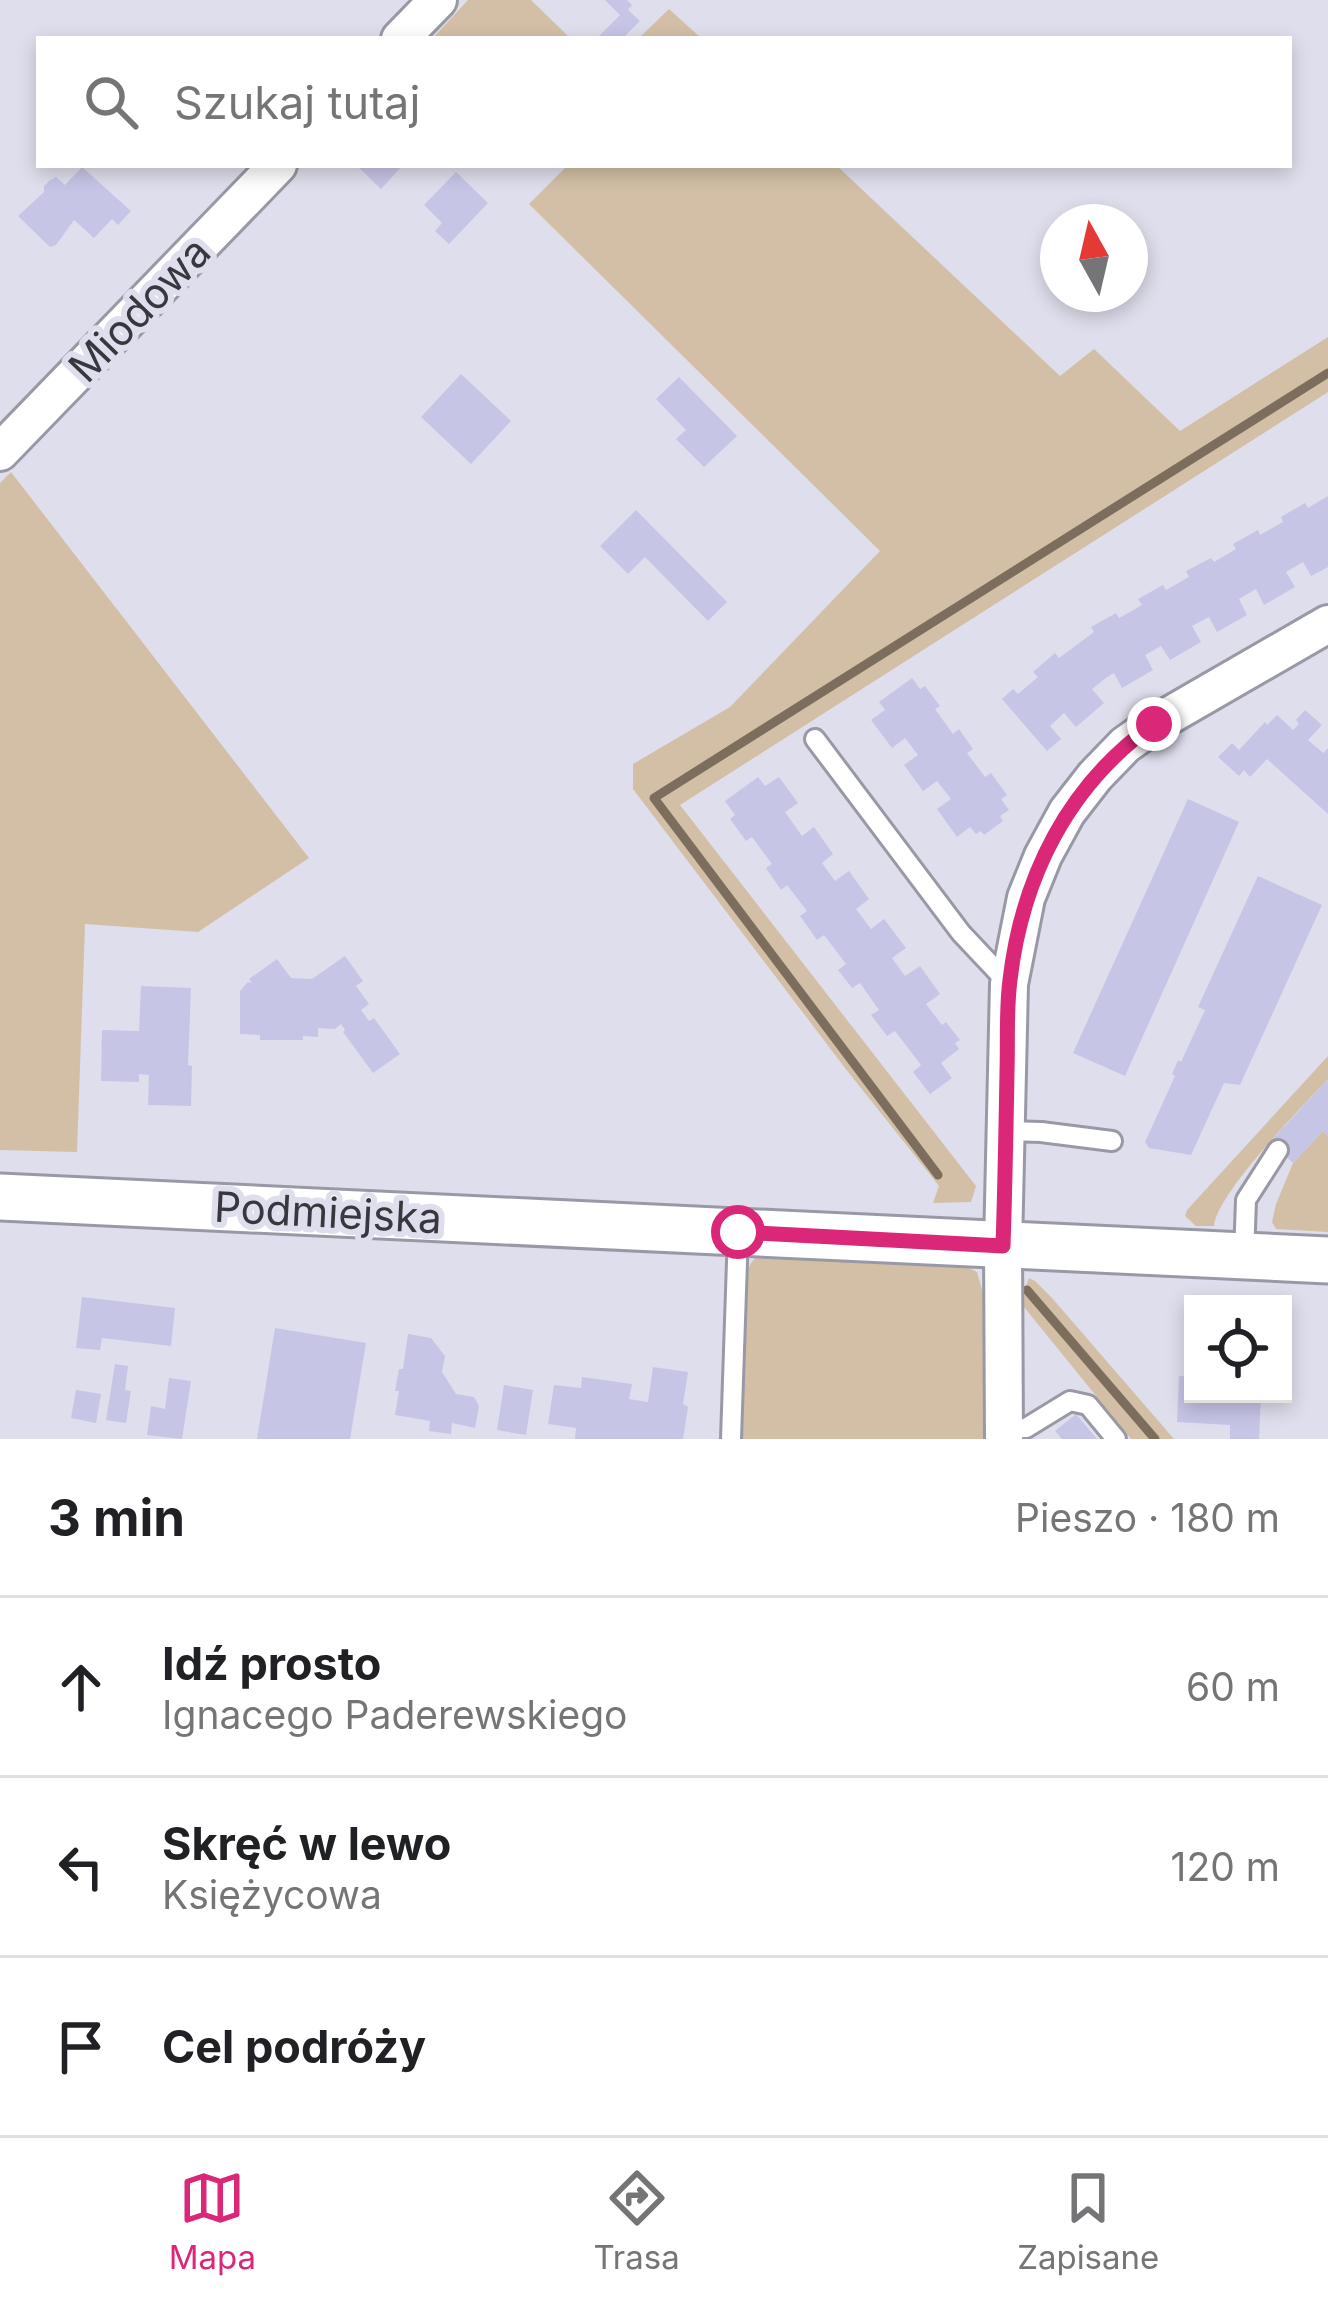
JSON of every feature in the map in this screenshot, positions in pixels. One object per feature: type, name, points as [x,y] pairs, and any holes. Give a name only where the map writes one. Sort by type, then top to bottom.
[{"type":"street","points":[[403,36],[438,0]]},
{"type":"street","name":"Miodowa","points":[[0,452],[275,168]]},
{"type":"street","points":[[1018,1434],[1003,1246],[1009,984],[1034,877],[1067,812],[1125,745],[1154,724],[1321,638]]},
{"type":"street","name":"Podmiejska","points":[[0,1196],[1328,1260]]},
{"type":"lane","points":[[815,740],[961,933],[1009,984]]},
{"type":"lane","points":[[1006,1131],[1112,1141]]},
{"type":"lane","points":[[1244,1256],[1246,1200],[1278,1150]]},
{"type":"lane","points":[[731,1439],[738,1232]]},
{"type":"lane","points":[[1018,1434],[1070,1401],[1088,1406],[1117,1439]]},
{"type":"shaded area","points":[[468,0],[531,0],[568,36],[435,36]]},
{"type":"shaded area","points":[[669,9],[699,36],[641,36]]},
{"type":"shaded area","points":[[565,168],[839,168],[1060,376],[1094,349],[1180,431],[1328,337],[1328,392],[680,805],[976,1186],[971,1202],[933,1203],[939,1186],[633,789],[633,764],[730,707],[880,551],[529,204]]},
{"type":"shaded area","points":[[11,472],[309,858],[198,932],[85,924],[77,1152],[0,1150],[0,483]]},
{"type":"shaded area","points":[[1328,1056],[1328,1079],[1245,1172],[1214,1226],[1196,1226],[1185,1216],[1187,1210]]},
{"type":"shaded area","points":[[1323,1131],[1328,1136],[1328,1232],[1276,1229],[1272,1222],[1276,1204],[1293,1163]]},
{"type":"shaded area","points":[[775,1250],[954,1261],[977,1272],[983,1293],[986,1439],[740,1439],[746,1278],[755,1259]]},
{"type":"shaded area","points":[[1029,1278],[1052,1298],[1174,1439],[1131,1439],[1024,1307]]},
{"type":"building","points":[[605,0],[627,0],[632,5],[628,10],[640,21],[625,36],[599,36],[620,15]]},
{"type":"building","points":[[83,168],[131,211],[118,225],[112,219],[94,238],[74,220],[50,247],[18,216],[49,181],[56,177],[65,185]]},
{"type":"building","points":[[359,168],[400,168],[381,189]]},
{"type":"building","points":[[456,172],[488,203],[449,244],[435,231],[442,223],[424,205]]},
{"type":"building","points":[[461,374],[511,421],[471,464],[421,417]]},
{"type":"building","points":[[679,377],[737,436],[704,467],[676,439],[686,430],[656,399]]},
{"type":"building","points":[[1328,496],[1328,567],[1311,576],[1303,562],[1286,572],[1295,587],[1264,605],[1256,589],[1239,599],[1247,615],[1217,632],[1209,617],[1192,626],[1201,642],[1170,660],[1161,646],[1145,655],[1153,670],[1122,688],[1114,673],[1106,678],[1092,689],[1104,703],[1076,727],[1064,713],[1050,726],[1061,739],[1047,751],[1002,699],[1013,689],[1018,694],[1038,677],[1033,672],[1055,653],[1059,658],[1094,632],[1091,627],[1116,613],[1119,618],[1130,612],[1142,605],[1138,599],[1163,585],[1166,590],[1189,577],[1186,571],[1211,558],[1214,562],[1236,549],[1233,544],[1258,530],[1260,535],[1305,503],[1308,508]]},
{"type":"building","points":[[636,510],[727,602],[708,621],[645,557],[628,574],[600,546]]},
{"type":"building","points":[[912,678],[940,706],[935,709],[953,734],[959,729],[973,749],[967,753],[985,777],[991,773],[1007,795],[1001,799],[1009,810],[1000,816],[1003,821],[984,835],[970,827],[957,837],[937,809],[951,799],[937,781],[923,791],[904,765],[918,755],[905,738],[892,748],[871,720],[885,710],[879,702]]},
{"type":"building","points":[[1305,710],[1322,725],[1308,740],[1323,753],[1328,748],[1328,814],[1267,759],[1250,777],[1244,770],[1239,776],[1218,757],[1232,743],[1239,750],[1277,715],[1293,730]]},
{"type":"building","points":[[758,777],[765,786],[779,777],[798,803],[785,812],[802,836],[814,827],[833,854],[822,863],[835,881],[849,871],[869,899],[856,909],[871,929],[884,919],[906,948],[892,958],[905,976],[920,966],[940,994],[926,1004],[960,1040],[955,1043],[959,1049],[941,1063],[952,1078],[930,1094],[913,1072],[921,1065],[895,1031],[887,1036],[871,1015],[879,1010],[860,983],[852,988],[838,970],[846,964],[824,935],[817,940],[800,916],[807,911],[787,885],[781,890],[766,868],[772,864],[752,837],[746,841],[730,819],[735,815],[725,801]]},
{"type":"building","points":[[1188,799],[1239,822],[1125,1076],[1073,1053]]},
{"type":"building","points":[[1258,876],[1322,905],[1240,1085],[1224,1083],[1191,1155],[1149,1148],[1145,1142],[1172,1074],[1205,1010],[1198,1007]]},
{"type":"building","points":[[345,956],[363,981],[356,986],[369,1004],[361,1010],[369,1021],[374,1018],[400,1054],[373,1073],[341,1024],[335,1029],[318,1028],[318,1037],[303,1036],[303,1040],[260,1040],[260,1035],[240,1034],[240,991],[252,983],[249,979],[277,959],[291,978],[312,979]]},
{"type":"building","points":[[141,986],[191,988],[191,1106],[148,1105],[149,1075],[139,1074],[139,1082],[101,1081],[102,1030],[139,1031]]},
{"type":"building","points":[[1328,1079],[1328,1136],[1323,1131],[1293,1163],[1270,1142]]},
{"type":"building","points":[[82,1297],[175,1308],[171,1346],[102,1338],[100,1350],[76,1348]]},
{"type":"building","points":[[275,1328],[366,1343],[350,1439],[257,1439]]},
{"type":"building","points":[[408,1334],[431,1338],[445,1356],[442,1372],[456,1394],[474,1397],[479,1406],[475,1428],[452,1423],[451,1434],[429,1431],[430,1421],[395,1415],[399,1391],[395,1391]]},
{"type":"building","points":[[115,1364],[128,1366],[125,1390],[131,1391],[126,1423],[106,1420]]},
{"type":"building","points":[[653,1367],[688,1372],[683,1439],[575,1439],[576,1428],[548,1424],[554,1385],[581,1388],[582,1377],[632,1384],[629,1399],[648,1402]]},
{"type":"building","points":[[1179,1376],[1184,1376],[1184,1403],[1261,1403],[1259,1439],[1230,1439],[1230,1425],[1177,1422]]},
{"type":"building","points":[[169,1378],[191,1381],[182,1439],[147,1435],[151,1406],[165,1409]]},
{"type":"building","points":[[504,1385],[533,1390],[526,1435],[497,1430]]},
{"type":"building","points":[[76,1390],[101,1394],[96,1423],[71,1418]]},
{"type":"building","points":[[1076,1414],[1097,1439],[1062,1439],[1055,1431]]},
{"type":"waterway","points":[[938,1175],[654,798],[1328,373]]},
{"type":"waterway","points":[[1027,1290],[1155,1439]]},
{"type":"route","points":[[738,1232],[1003,1246],[1009,984],[1026,898],[1067,812],[1125,745],[1154,724]]}]
